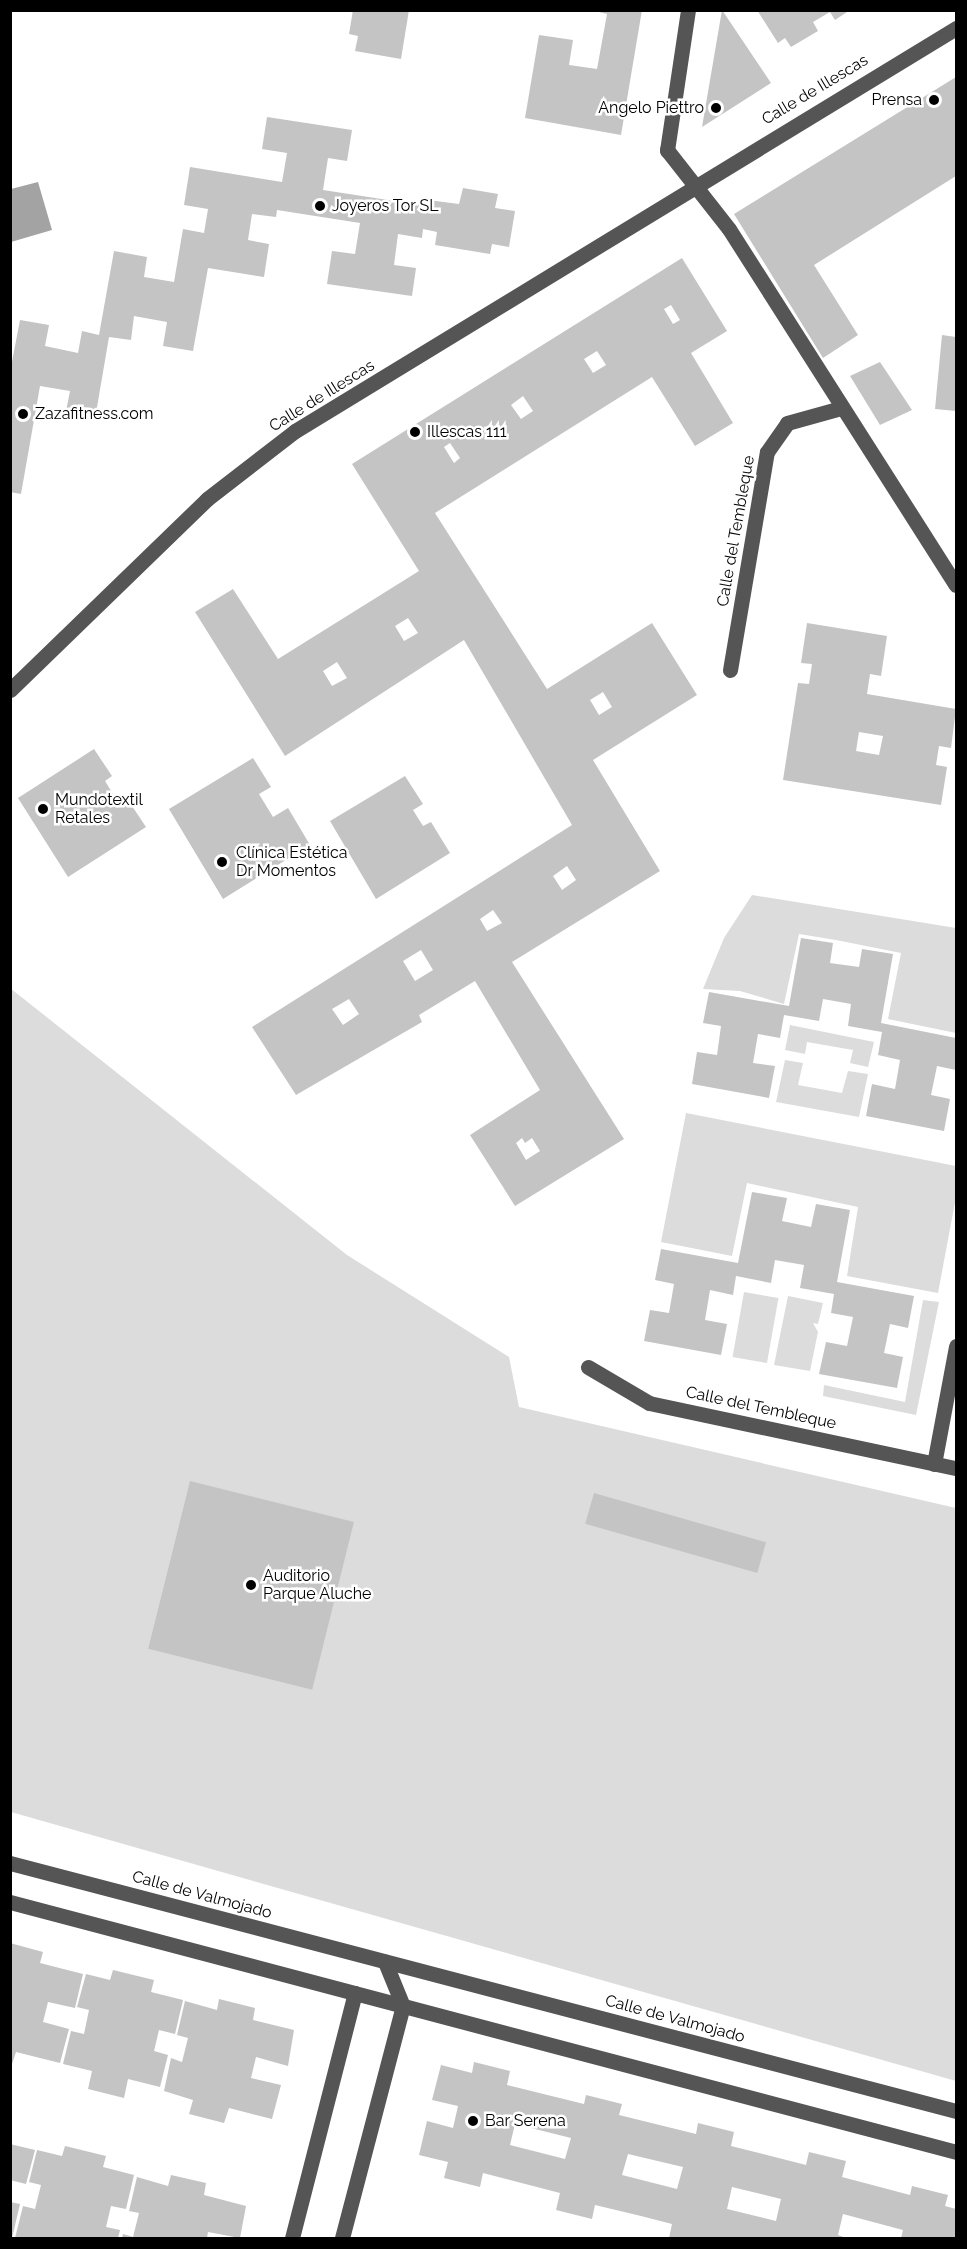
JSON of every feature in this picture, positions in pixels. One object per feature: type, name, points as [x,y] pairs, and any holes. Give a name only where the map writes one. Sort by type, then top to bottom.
[{"type":"street","points":[[688,10],[667,150],[729,229],[841,408],[957,585]]},
{"type":"street","name":"Calle de Illescas","points":[[10,690],[207,499],[295,430],[693,185],[957,28]]},
{"type":"street","name":"Calle del Tembleque","points":[[730,670],[766,452],[787,423],[841,408]]},
{"type":"street","points":[[934,1464],[957,1346]]},
{"type":"street","name":"Calle del Tembleque","points":[[588,1367],[649,1402],[957,1468]]},
{"type":"street","name":"Calle de Valmojado","points":[[10,1863],[957,2111]]},
{"type":"street","points":[[10,1902],[957,2152]]},
{"type":"street","points":[[342,2238],[403,2006],[385,1962]]},
{"type":"street","points":[[292,2238],[355,1993]]},
{"type":"shaded area","points":[[38,182],[52,230],[11,242],[11,189]]},
{"type":"shaded area","points":[[752,895],[956,928],[956,1033],[888,1019],[901,953],[836,940],[799,934],[784,1004],[740,991],[703,989],[724,938]]},
{"type":"shaded area","points":[[10,988],[347,1255],[509,1357],[519,1407],[956,1508],[956,2081],[11,1812]]},
{"type":"shaded area","points":[[790,1025],[874,1042],[868,1067],[850,1063],[853,1050],[807,1042],[805,1054],[785,1050]]},
{"type":"shaded area","points":[[785,1060],[803,1063],[798,1085],[842,1093],[848,1071],[868,1074],[859,1117],[776,1102]]},
{"type":"shaded area","points":[[686,1113],[956,1166],[956,1197],[938,1293],[847,1276],[858,1207],[747,1183],[732,1256],[661,1242]]},
{"type":"shaded area","points":[[744,1292],[778,1298],[767,1363],[733,1357]]},
{"type":"shaded area","points":[[788,1296],[823,1303],[818,1324],[813,1323],[818,1332],[810,1371],[774,1365]]},
{"type":"shaded area","points":[[923,1300],[939,1302],[916,1415],[823,1396],[824,1385],[905,1402]]},
{"type":"building","points":[[353,10],[409,10],[401,59],[355,51],[358,36],[349,34]]},
{"type":"building","points":[[591,10],[642,10],[621,135],[525,118],[539,35],[573,40],[569,65],[597,69],[607,14]]},
{"type":"building","points":[[722,10],[771,83],[702,127]]},
{"type":"building","points":[[757,10],[850,10],[835,20],[830,12],[813,22],[818,31],[791,47],[785,38],[778,43]]},
{"type":"building","points":[[956,77],[956,176],[814,265],[858,335],[823,358],[734,214]]},
{"type":"building","points":[[267,117],[352,130],[347,161],[328,158],[323,190],[427,206],[428,200],[459,204],[463,188],[498,194],[495,208],[515,211],[509,247],[492,244],[490,254],[435,245],[437,232],[423,229],[422,238],[398,234],[394,265],[416,268],[412,296],[327,284],[332,251],[355,254],[360,223],[277,210],[276,217],[252,214],[248,240],[269,244],[264,277],[208,268],[193,351],[163,346],[167,322],[134,316],[131,340],[109,337],[95,419],[65,416],[70,391],[40,386],[21,494],[10,492],[10,372],[20,320],[49,325],[45,346],[78,353],[82,331],[99,335],[114,251],[147,257],[144,277],[174,282],[183,229],[204,233],[208,209],[184,205],[190,167],[282,182],[287,153],[262,149]]},
{"type":"building","points":[[682,258],[727,331],[691,353],[733,423],[695,446],[652,377],[435,513],[547,689],[652,623],[697,695],[593,760],[660,871],[512,962],[624,1139],[515,1206],[470,1135],[540,1090],[475,981],[419,1015],[422,1022],[296,1095],[252,1027],[572,825],[464,640],[285,756],[195,612],[233,589],[278,659],[419,571],[352,464]],"holes":[[[671,305],[680,320],[673,324],[664,309]],[[597,351],[606,365],[593,373],[584,359]],[[523,396],[533,411],[521,419],[511,405]],[[450,443],[460,458],[454,463],[444,447]],[[408,618],[418,633],[404,641],[395,626]],[[337,662],[347,678],[332,686],[323,671]],[[603,692],[612,707],[599,715],[590,700]],[[567,866],[576,880],[562,890],[553,876]],[[493,910],[502,923],[487,931],[480,919]],[[421,950],[433,970],[415,981],[403,961]],[[349,999],[359,1014],[343,1025],[332,1009]],[[522,1138],[525,1143],[532,1138],[540,1151],[526,1160],[516,1143]]]},
{"type":"building","points":[[942,335],[956,337],[956,411],[935,409]]},
{"type":"building","points":[[880,362],[912,410],[880,425],[850,376]]},
{"type":"building","points":[[807,623],[887,636],[881,676],[870,674],[867,694],[956,709],[951,748],[939,746],[936,765],[947,767],[941,805],[783,780],[798,683],[809,684],[812,664],[801,663]],"holes":[[[859,732],[883,736],[879,755],[856,751]]]},
{"type":"building","points":[[94,749],[112,776],[105,781],[118,802],[126,797],[146,827],[68,877],[18,798]]},
{"type":"building","points":[[253,758],[271,787],[259,794],[273,817],[288,808],[310,845],[223,899],[169,809]]},
{"type":"building","points":[[405,776],[423,804],[413,810],[423,826],[431,822],[450,853],[376,899],[330,821]]},
{"type":"building","points":[[801,938],[833,943],[830,963],[859,967],[862,949],[893,954],[881,1023],[956,1038],[956,1070],[937,1066],[931,1095],[950,1099],[944,1131],[866,1116],[872,1084],[895,1089],[900,1060],[878,1055],[882,1032],[848,1026],[851,1004],[823,999],[819,1021],[784,1015],[780,1038],[758,1034],[753,1063],[775,1066],[769,1098],[692,1084],[697,1052],[717,1055],[721,1026],[703,1023],[709,992],[789,1006]]},
{"type":"building","points":[[752,1192],[787,1198],[782,1221],[811,1227],[816,1204],[850,1210],[837,1282],[914,1296],[908,1328],[890,1324],[884,1353],[903,1357],[897,1388],[819,1374],[826,1342],[847,1346],[853,1317],[831,1313],[834,1294],[800,1288],[804,1265],[775,1260],[771,1283],[736,1276],[733,1295],[710,1290],[705,1320],[727,1324],[721,1355],[644,1341],[650,1310],[669,1313],[674,1284],[655,1280],[661,1249],[738,1263]]},
{"type":"building","name":"Auditorio Parque Aluche","points":[[190,1481],[354,1522],[312,1690],[148,1649]]},
{"type":"building","points":[[594,1493],[766,1542],[757,1573],[585,1524]]},
{"type":"building","points":[[10,1943],[43,1952],[40,1963],[83,1974],[75,2008],[48,2002],[43,2022],[69,2029],[60,2063],[16,2052],[10,2070]]},
{"type":"building","points":[[113,1970],[154,1980],[151,1992],[183,2000],[175,2034],[159,2030],[154,2051],[168,2055],[160,2087],[128,2079],[124,2098],[88,2089],[92,2071],[63,2064],[71,2031],[84,2034],[89,2010],[77,2007],[86,1974],[110,1980]]},
{"type":"building","points":[[219,1999],[255,2008],[253,2020],[294,2030],[288,2066],[256,2057],[251,2078],[281,2085],[272,2119],[229,2108],[224,2123],[189,2114],[193,2100],[164,2091],[171,2058],[182,2062],[188,2038],[177,2035],[185,2001],[217,2010]]},
{"type":"building","points":[[474,2062],[510,2071],[507,2085],[584,2104],[586,2095],[622,2104],[619,2115],[696,2134],[698,2123],[734,2132],[731,2146],[806,2165],[809,2152],[846,2161],[842,2177],[910,2195],[912,2186],[948,2195],[945,2206],[956,2209],[956,2238],[901,2238],[903,2230],[843,2214],[838,2235],[846,2238],[669,2238],[672,2224],[641,2216],[595,2205],[592,2219],[556,2210],[560,2193],[483,2173],[480,2187],[444,2178],[448,2162],[419,2155],[427,2121],[453,2128],[458,2106],[432,2100],[441,2065],[472,2073]],"holes":[[[515,2124],[571,2138],[565,2159],[510,2145]],[[628,2154],[683,2167],[677,2189],[622,2175]],[[732,2187],[781,2199],[776,2221],[727,2209]]]},
{"type":"building","points":[[10,2144],[35,2150],[26,2184],[10,2180]]},
{"type":"building","points":[[65,2146],[106,2156],[103,2167],[134,2175],[126,2209],[111,2206],[106,2227],[120,2230],[118,2238],[15,2238],[23,2206],[35,2209],[41,2185],[29,2182],[37,2150],[62,2156]]},
{"type":"building","points":[[171,2175],[206,2183],[204,2195],[246,2206],[240,2238],[208,2232],[207,2238],[122,2238],[123,2234],[133,2237],[139,2213],[129,2211],[137,2177],[168,2186]]},
{"type":"building","points":[[10,2202],[20,2204],[12,2238],[10,2238]]},
{"type":"place","name":"Prensa","points":[[934,100]]},
{"type":"place","name":"Angelo Piettro","points":[[716,108]]},
{"type":"place","name":"Joyeros Tor SL","points":[[320,206]]},
{"type":"place","name":"Zazafitness.com","points":[[23,414]]},
{"type":"place","name":"Illescas 111","points":[[415,432]]},
{"type":"place","name":"Mundotextil Retales","points":[[43,809]]},
{"type":"place","name":"Clínica Estética Dr Momentos","points":[[222,862]]},
{"type":"place","name":"Auditorio Parque Aluche","points":[[251,1585]]},
{"type":"place","name":"Bar Serena","points":[[473,2121]]}]
